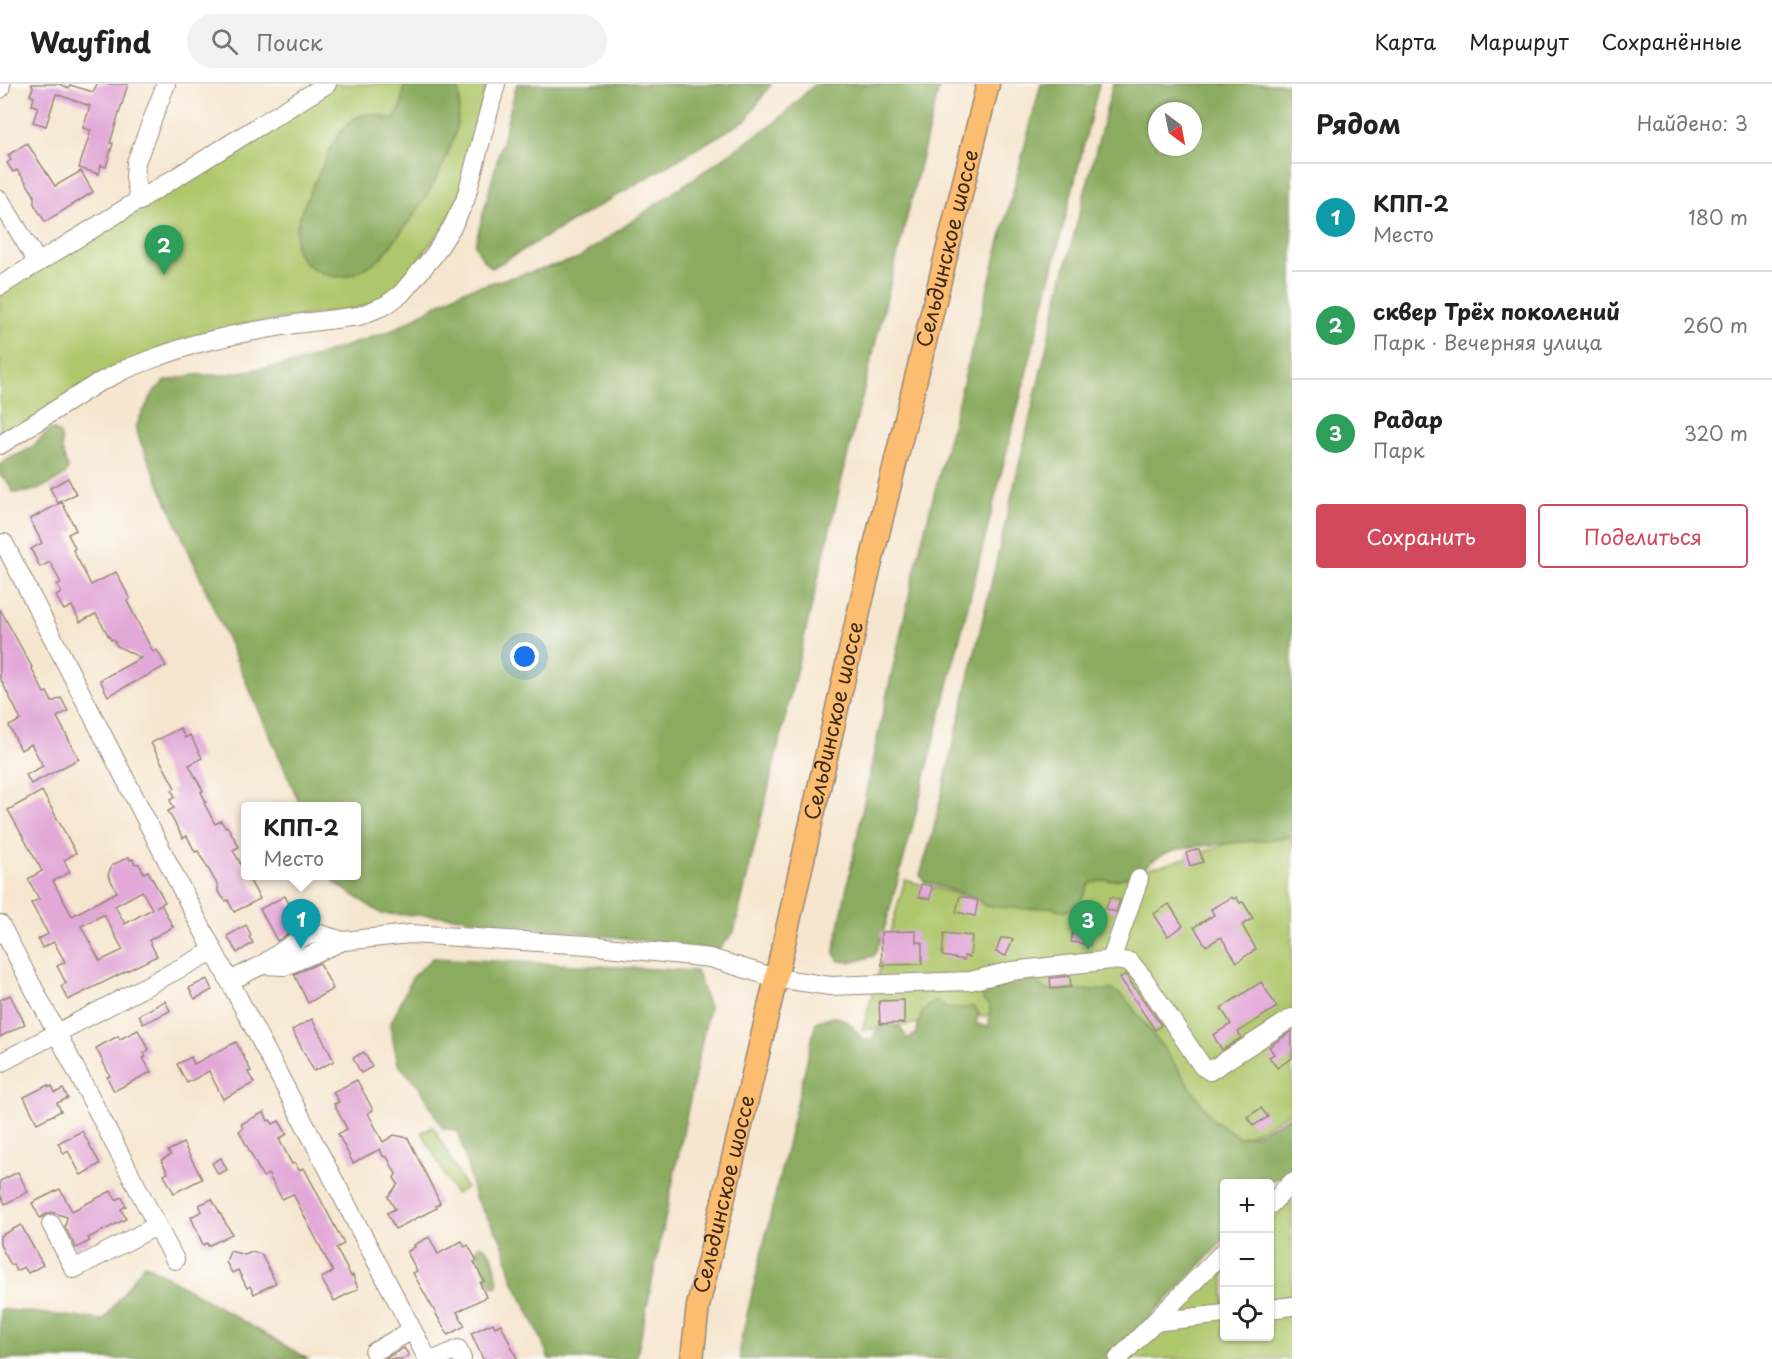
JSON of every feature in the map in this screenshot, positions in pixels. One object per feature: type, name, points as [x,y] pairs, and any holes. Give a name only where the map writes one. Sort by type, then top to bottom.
[{"type":"main road","name":"Сельдинское шоссе","points":[[692,1359],[698,1306],[776,978],[860,607],[988,84]]},
{"type":"street","points":[[0,89],[2,84]]},
{"type":"street","points":[[140,201],[135,178],[136,162],[166,84]]},
{"type":"street","points":[[0,286],[327,84]]},
{"type":"street","points":[[0,445],[96,384],[160,356],[195,344],[238,334],[359,316],[386,305],[401,294],[434,255],[465,201],[496,84]]},
{"type":"street","points":[[0,200],[38,263]]},
{"type":"street","points":[[4,543],[213,951],[412,1330],[430,1359]]},
{"type":"street","points":[[1111,960],[1139,879]]},
{"type":"street","points":[[0,924],[175,1260]]},
{"type":"street","points":[[230,981],[262,965],[301,938],[317,933],[343,941],[410,934],[588,945],[710,958],[776,978],[830,986],[962,981],[1011,971],[1111,960],[1130,962],[1206,1070],[1214,1070],[1292,1018]]},
{"type":"street","points":[[0,1063],[213,951]]},
{"type":"street","points":[[1274,1200],[1290,1186]]},
{"type":"street","points":[[51,1224],[74,1269],[156,1226]]},
{"type":"street","points":[[1118,1359],[1220,1255]]},
{"type":"street","points":[[1274,1308],[1292,1306]]},
{"type":"street","points":[[1154,1322],[1220,1314]]},
{"type":"street","points":[[374,1352],[412,1330]]},
{"type":"street","points":[[437,1359],[458,1349],[462,1359]]},
{"type":"green space","points":[[336,84],[487,84],[459,197],[448,222],[396,287],[376,302],[352,309],[238,325],[0,435],[0,290]]},
{"type":"green space","points":[[405,84],[457,84],[459,103],[457,123],[443,164],[421,204],[381,258],[350,275],[334,276],[319,272],[305,263],[296,250],[297,225],[308,197],[332,146],[348,124],[362,115],[373,114],[392,119],[401,108]]},
{"type":"green space","points":[[517,84],[771,84],[746,120],[492,268],[483,260],[475,245]]},
{"type":"green space","points":[[815,84],[940,84],[849,449],[734,932],[718,950],[447,916],[382,914],[334,880],[361,880],[361,802],[299,802],[141,443],[136,428],[140,417],[155,390],[166,381],[193,375],[221,375],[296,363],[393,330],[462,291],[577,259],[778,120]]},
{"type":"green space","points":[[1041,84],[1099,84],[911,832],[883,934],[874,956],[853,962],[839,961],[834,952],[874,753],[918,556]]},
{"type":"green space","points":[[1113,84],[1292,84],[1292,837],[1175,850],[1131,876],[1090,883],[1079,905],[1065,911],[1049,907],[1030,909],[985,906],[974,897],[925,882],[920,875],[932,836],[1063,277]]},
{"type":"green space","points":[[52,429],[61,436],[62,450],[68,469],[65,475],[40,488],[19,493],[13,492],[6,479],[0,476],[0,465],[26,451]]},
{"type":"green space","points":[[1292,822],[1292,1111],[1227,1148],[1117,1000],[862,1030],[905,880],[983,901],[1164,865]]},
{"type":"green space","points":[[433,958],[696,971],[709,1007],[636,1359],[549,1359],[513,1280],[502,1241],[475,1198],[459,1132],[442,1127],[419,1086],[398,1064],[390,1025],[413,976]]},
{"type":"green space","points":[[1031,978],[1046,990],[1113,990],[1125,998],[1214,1121],[1239,1137],[1256,1134],[1292,1115],[1292,1169],[1274,1180],[1220,1179],[1220,1244],[1110,1359],[740,1359],[740,1345],[816,1022],[837,1017],[852,1026],[862,1039],[872,1039],[876,1031],[884,1025],[901,1028],[907,1039],[916,1034],[920,1019],[927,1007],[937,1001],[948,1009],[974,1007],[979,1013],[976,1024],[989,1027],[990,1006],[983,1000],[982,987],[1002,980]]},
{"type":"green space","points":[[433,1126],[466,1188],[455,1194],[422,1132]]},
{"type":"green space","points":[[1292,1199],[1292,1359],[1131,1359],[1220,1270],[1220,1341],[1274,1341],[1274,1218]]},
{"type":"green space","points":[[481,1245],[490,1252],[494,1262],[498,1285],[496,1287],[491,1285],[477,1252],[477,1247]]},
{"type":"green space","points":[[144,1264],[308,1359],[0,1359],[0,1309],[104,1320]]},
{"type":"building","points":[[31,84],[59,84],[69,88],[70,85],[93,92],[97,84],[128,84],[110,143],[113,143],[106,167],[101,165],[99,174],[79,168],[91,130],[83,128],[90,106],[56,94],[46,126],[33,122],[38,107],[32,105],[34,97],[30,95],[33,87]]},
{"type":"building","points":[[27,143],[55,186],[81,171],[93,192],[45,222],[34,204],[34,195],[24,179],[17,170],[13,172],[7,163],[11,160],[8,155]]},
{"type":"building","points":[[68,478],[76,494],[58,503],[50,488]]},
{"type":"building","points":[[62,502],[76,530],[68,534],[75,548],[73,550],[91,585],[116,572],[130,599],[127,601],[153,652],[157,650],[166,666],[108,696],[100,680],[141,658],[117,646],[96,614],[80,622],[72,606],[64,610],[56,596],[61,593],[57,584],[61,583],[50,562],[40,567],[31,549],[42,543],[30,519]]},
{"type":"building","points":[[0,609],[44,693],[47,692],[52,702],[61,698],[68,711],[57,717],[79,759],[31,784],[26,775],[43,766],[31,744],[21,750],[9,726],[21,720],[0,678]]},
{"type":"building","points":[[180,728],[185,738],[190,735],[202,758],[189,765],[203,791],[201,792],[206,802],[204,803],[215,824],[221,821],[225,827],[227,826],[239,847],[233,850],[241,865],[241,880],[250,880],[260,899],[234,912],[228,900],[226,901],[218,892],[218,886],[198,851],[195,852],[187,836],[183,838],[168,811],[174,808],[170,800],[175,797],[172,790],[175,788],[151,743]]},
{"type":"building","points":[[42,791],[76,853],[64,860],[70,872],[53,881],[72,916],[117,892],[108,875],[112,865],[129,857],[134,863],[139,864],[144,873],[148,871],[165,902],[161,904],[173,927],[149,940],[157,956],[68,1000],[61,986],[66,983],[57,966],[65,962],[54,942],[42,948],[38,939],[48,934],[31,903],[39,899],[28,879],[42,871],[8,810]],"holes":[[[142,891],[152,909],[125,924],[115,906]],[[104,915],[123,950],[100,961],[81,926]]]},
{"type":"building","points":[[1199,849],[1203,862],[1190,866],[1186,853]]},
{"type":"building","points":[[921,884],[932,886],[930,899],[919,897]]},
{"type":"building","points":[[285,896],[301,926],[277,941],[260,909]]},
{"type":"building","points":[[960,896],[978,900],[975,916],[956,912]]},
{"type":"building","points":[[1110,897],[1120,900],[1116,912],[1106,909]]},
{"type":"building","points":[[1232,897],[1233,899],[1236,897],[1240,903],[1243,902],[1253,918],[1242,925],[1256,949],[1237,962],[1221,937],[1206,946],[1194,927],[1214,915],[1211,909]]},
{"type":"building","points":[[1169,904],[1183,926],[1168,936],[1154,914]]},
{"type":"building","points":[[246,925],[253,943],[237,953],[227,936]]},
{"type":"building","points":[[1073,929],[1092,932],[1090,945],[1071,942]]},
{"type":"building","points":[[916,931],[916,942],[922,942],[922,964],[882,965],[881,932]]},
{"type":"building","points":[[944,933],[972,936],[970,957],[964,956],[964,960],[942,956]]},
{"type":"building","points":[[1001,938],[1013,939],[1006,956],[996,952]]},
{"type":"building","points":[[320,963],[333,989],[308,1003],[294,974]]},
{"type":"building","points":[[1125,974],[1161,1025],[1155,1030],[1120,978]]},
{"type":"building","points":[[1070,976],[1071,987],[1051,989],[1050,978]]},
{"type":"building","points":[[207,979],[212,990],[195,999],[189,988]]},
{"type":"building","points":[[1261,982],[1277,1007],[1238,1032],[1241,1038],[1222,1050],[1213,1035],[1231,1024],[1221,1008]]},
{"type":"building","points":[[10,995],[25,1024],[0,1037],[0,1000]]},
{"type":"building","points":[[904,1000],[904,1023],[880,1024],[879,1001]]},
{"type":"building","points":[[165,1001],[170,1011],[143,1024],[139,1015]]},
{"type":"building","points":[[312,1019],[334,1061],[314,1071],[292,1030]]},
{"type":"building","points":[[138,1030],[149,1050],[144,1053],[146,1057],[143,1058],[151,1072],[114,1091],[107,1077],[110,1076],[96,1048],[118,1036],[120,1039]]},
{"type":"building","points":[[1292,1031],[1292,1058],[1277,1068],[1269,1057],[1274,1054],[1269,1047]]},
{"type":"building","points":[[236,1042],[251,1071],[248,1072],[254,1083],[223,1099],[209,1071],[187,1083],[177,1064],[191,1057],[194,1064]]},
{"type":"building","points":[[364,1052],[372,1067],[361,1073],[353,1058]]},
{"type":"building","points":[[357,1080],[373,1110],[368,1113],[383,1142],[394,1135],[408,1138],[440,1203],[436,1206],[437,1208],[395,1229],[387,1213],[395,1209],[388,1197],[398,1184],[394,1178],[396,1174],[387,1157],[383,1156],[380,1149],[353,1163],[338,1134],[347,1129],[334,1104],[339,1102],[333,1092]]},
{"type":"building","points":[[48,1085],[52,1086],[55,1093],[63,1089],[68,1098],[57,1103],[61,1111],[37,1123],[24,1097]]},
{"type":"building","points":[[1261,1108],[1268,1117],[1253,1126],[1247,1117]]},
{"type":"building","points":[[264,1112],[268,1121],[270,1120],[273,1124],[279,1121],[287,1134],[279,1139],[292,1164],[295,1163],[299,1170],[304,1168],[344,1244],[336,1248],[351,1276],[353,1275],[358,1289],[334,1301],[321,1278],[333,1272],[293,1194],[282,1199],[268,1174],[263,1177],[239,1131],[243,1129],[241,1124]]},
{"type":"building","points":[[82,1131],[100,1164],[81,1175],[68,1151],[64,1154],[58,1143]]},
{"type":"building","points":[[183,1143],[202,1179],[174,1193],[164,1175],[168,1173],[161,1160],[171,1155],[168,1151]]},
{"type":"building","points":[[221,1158],[227,1170],[218,1174],[212,1163]]},
{"type":"building","points":[[18,1172],[28,1192],[5,1204],[0,1194],[0,1181]]},
{"type":"building","points":[[60,1189],[72,1211],[111,1191],[116,1200],[122,1197],[126,1206],[121,1209],[126,1219],[88,1238],[90,1241],[76,1248],[65,1227],[67,1217],[51,1212],[40,1218],[32,1203]]},
{"type":"building","points":[[212,1199],[232,1234],[208,1246],[207,1243],[203,1245],[191,1217],[202,1211],[199,1205]]},
{"type":"building","points":[[21,1225],[43,1265],[28,1273],[24,1267],[16,1271],[0,1245],[0,1236]]},
{"type":"building","points":[[429,1237],[438,1254],[462,1241],[465,1247],[468,1245],[484,1281],[480,1283],[486,1297],[457,1312],[465,1326],[448,1335],[413,1273],[417,1271],[407,1252],[415,1247],[414,1245]]},
{"type":"building","points":[[230,1251],[245,1255],[252,1252],[261,1254],[276,1283],[254,1294],[250,1286],[247,1288],[238,1270],[232,1273],[226,1262]]},
{"type":"building","points":[[493,1323],[495,1327],[501,1324],[517,1359],[483,1359],[471,1333]]},
{"type":"building","points":[[404,1348],[409,1355],[403,1359],[384,1359]]},
{"type":"place","name":"сквер Трёх поколений","points":[[164,275]]},
{"type":"place","name":"КПП-2","points":[[301,949]]},
{"type":"place","name":"Радар","points":[[1088,950]]}]
